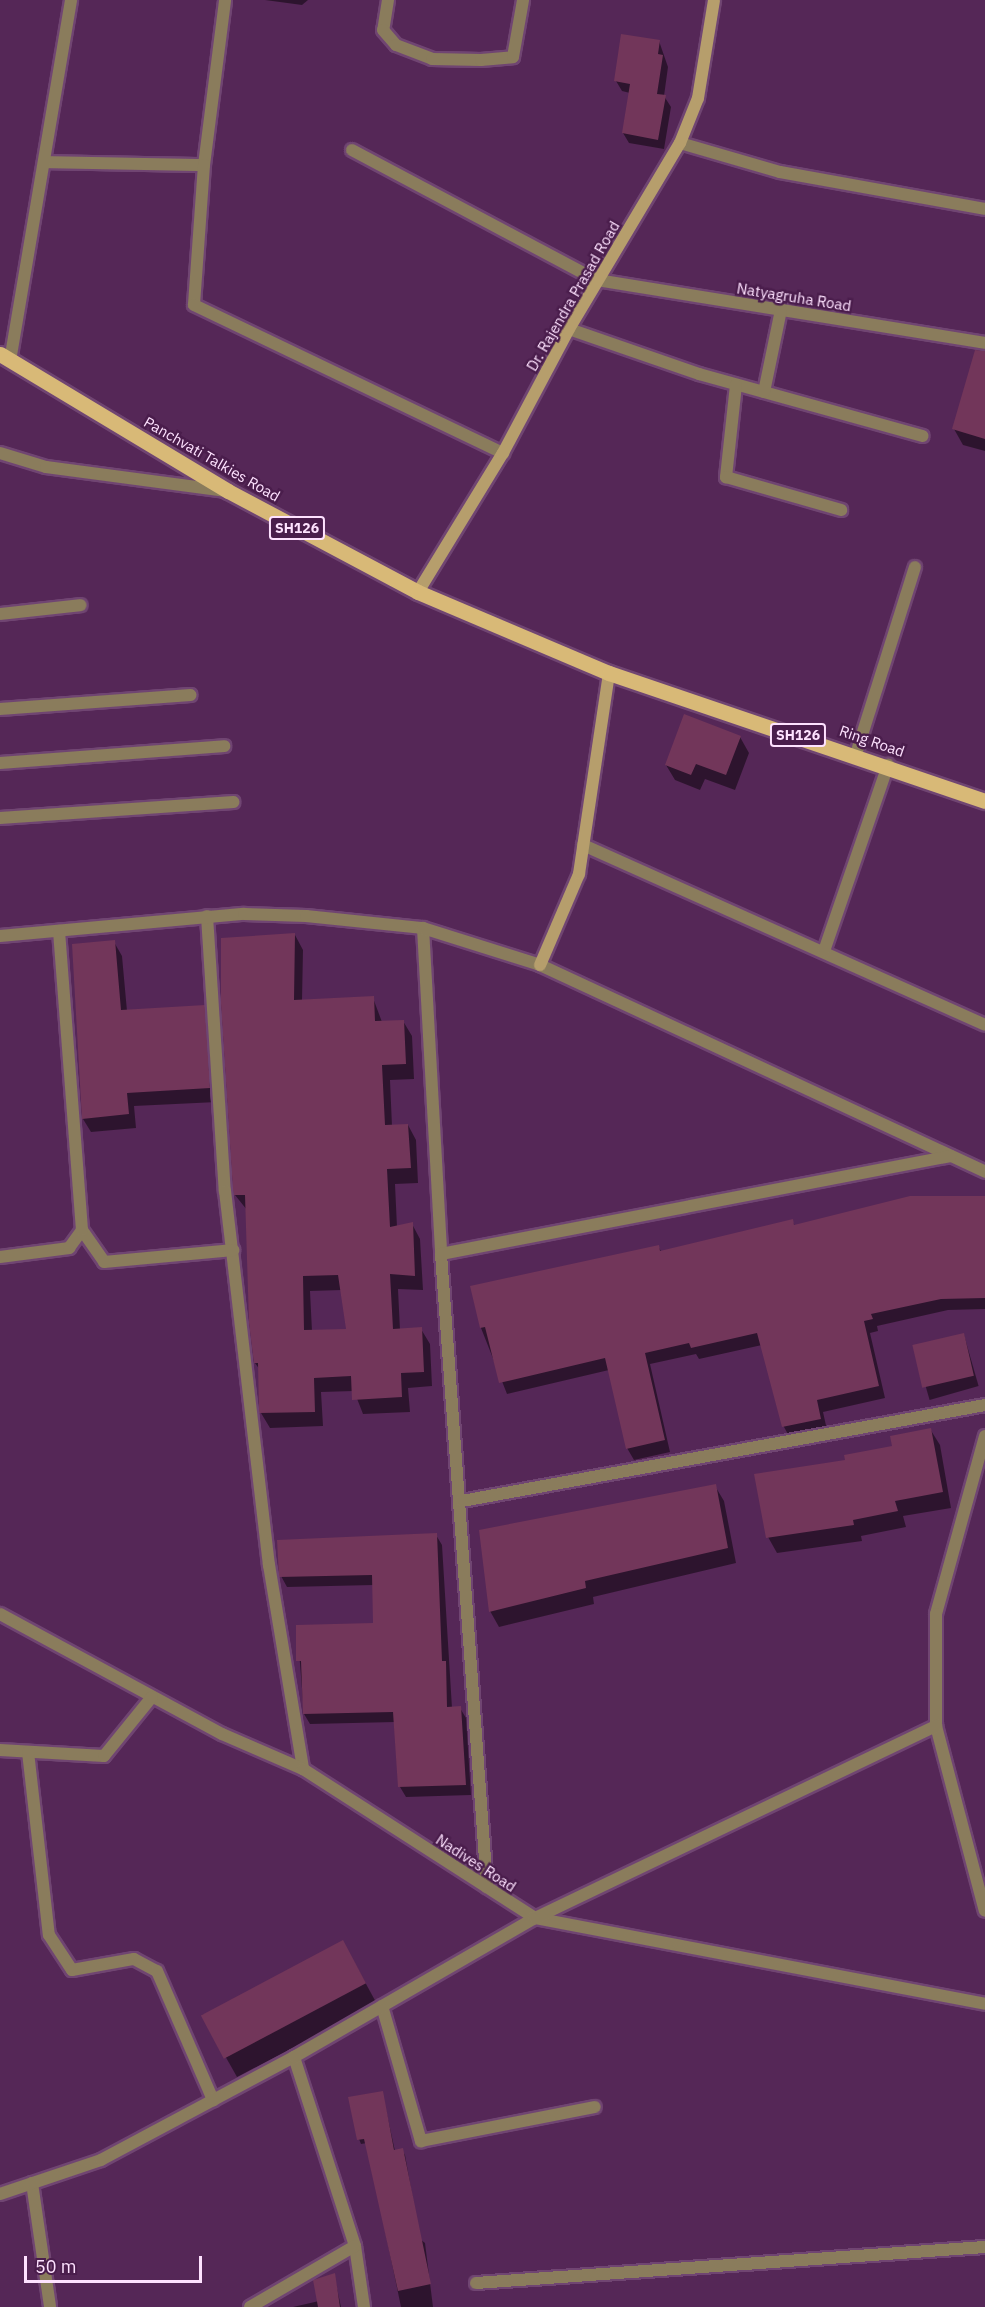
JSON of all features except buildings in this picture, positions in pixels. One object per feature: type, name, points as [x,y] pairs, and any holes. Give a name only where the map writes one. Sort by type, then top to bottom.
[{"type":"main road","name":"Dr. Rajendra Prasad Road","points":[[418,591],[504,453],[569,329],[680,143],[698,98],[714,0]]},
{"type":"main road","name":"Panchvati Talkies Road","points":[[5,358],[228,492],[418,591],[609,672]]},
{"type":"main road","name":"Ring Road","points":[[609,672],[856,754],[985,801]]},
{"type":"main road","points":[[540,965],[579,874],[609,672]]},
{"type":"street","points":[[5,358],[46,162],[71,0]]},
{"type":"street","points":[[225,0],[204,165],[194,305],[504,453]]},
{"type":"street","points":[[388,0],[383,30],[396,45],[432,59],[482,60],[513,57],[523,0]]},
{"type":"street","points":[[680,143],[780,172],[985,209]]},
{"type":"street","name":"Natyagruha Road","points":[[352,150],[597,280],[985,343]]},
{"type":"street","points":[[46,162],[204,165]]},
{"type":"street","points":[[764,392],[781,310]]},
{"type":"street","points":[[569,329],[736,385],[923,435]]},
{"type":"street","points":[[736,385],[726,477],[841,510]]},
{"type":"street","points":[[0,453],[46,467],[228,492]]},
{"type":"street","points":[[856,754],[915,567]]},
{"type":"street","points":[[0,614],[81,605]]},
{"type":"street","points":[[0,709],[190,695]]},
{"type":"street","points":[[0,763],[224,746]]},
{"type":"street","points":[[824,951],[888,765]]},
{"type":"street","points":[[0,818],[233,801]]},
{"type":"street","points":[[583,845],[985,1025]]},
{"type":"street","points":[[207,916],[232,1250],[268,1565],[303,1769]]},
{"type":"street","points":[[0,936],[207,916],[306,916],[423,928],[540,965],[985,1172]]},
{"type":"street","points":[[423,928],[441,1254],[462,1501],[487,1887]]},
{"type":"street","points":[[59,931],[82,1230],[104,1262],[232,1250]]},
{"type":"street","points":[[441,1254],[951,1156]]},
{"type":"street","points":[[0,1257],[69,1248],[82,1230]]},
{"type":"street","points":[[462,1501],[985,1405]]},
{"type":"street","points":[[985,1436],[936,1614],[936,1726],[985,1911]]},
{"type":"street","name":"Nadives Road","points":[[0,1614],[222,1734],[303,1769],[535,1918],[985,2004]]},
{"type":"street","points":[[0,1750],[104,1756],[152,1697]]},
{"type":"street","points":[[0,2194],[101,2160],[294,2056],[535,1918],[936,1726]]},
{"type":"street","points":[[28,1752],[49,1935],[72,1970],[134,1959],[157,1971],[213,2100]]},
{"type":"street","points":[[382,2006],[421,2141],[595,2107]]},
{"type":"street","points":[[294,2056],[355,2246],[364,2307]]},
{"type":"street","points":[[32,2183],[50,2307]]},
{"type":"street","points":[[250,2307],[355,2246]]},
{"type":"street","points":[[476,2283],[985,2247]]}]
